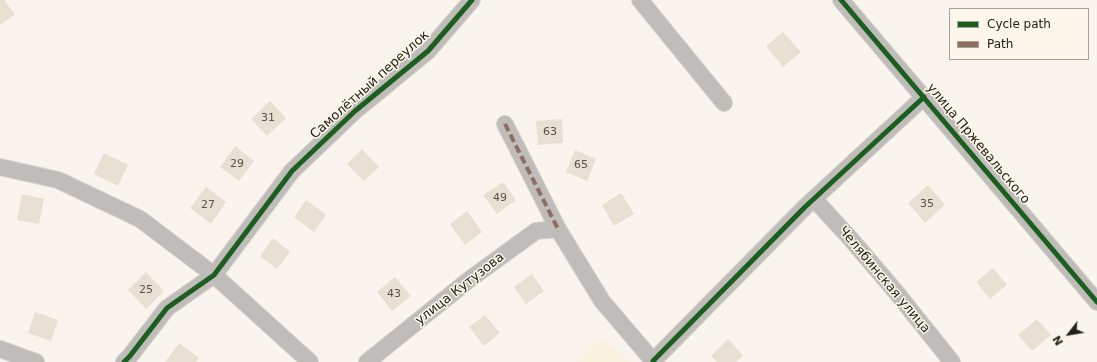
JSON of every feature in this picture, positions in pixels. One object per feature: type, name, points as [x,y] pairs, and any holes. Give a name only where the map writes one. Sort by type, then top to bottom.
[{"type":"street","name":"Самолётный переулок","points":[[124,362],[167,308],[214,275],[292,171],[354,111],[428,51],[472,0]]},
{"type":"street","points":[[640,0],[724,103]]},
{"type":"street","name":"улица Пржевальского","points":[[841,0],[1097,302]]},
{"type":"street","points":[[505,124],[558,229],[602,301],[653,362],[814,199],[924,97]]},
{"type":"street","points":[[0,167],[58,180],[140,219],[214,275],[310,362]]},
{"type":"street","name":"Челябинская улица","points":[[814,199],[849,237],[952,362]]},
{"type":"street","name":"улица Кутузова","points":[[367,362],[470,279],[536,231],[558,229]]},
{"type":"street","points":[[0,349],[36,362]]},
{"type":"shaded area","points":[[602,338],[630,362],[576,362]]},
{"type":"building","points":[[0,0],[4,0],[15,14],[0,25]]},
{"type":"building","points":[[783,32],[801,52],[783,67],[766,46]]},
{"type":"building","points":[[270,101],[286,118],[267,136],[251,119]]},
{"type":"building","points":[[562,119],[563,143],[538,145],[536,121]]},
{"type":"building","points":[[235,146],[254,161],[239,181],[220,167]]},
{"type":"building","points":[[362,149],[379,167],[364,181],[347,164]]},
{"type":"building","points":[[575,150],[596,159],[587,181],[566,172]]},
{"type":"building","points":[[104,153],[128,165],[118,186],[94,174]]},
{"type":"building","points":[[503,182],[516,200],[497,214],[483,195]]},
{"type":"building","points":[[928,185],[945,205],[925,223],[908,203]]},
{"type":"building","points":[[206,187],[226,202],[211,224],[190,208]]},
{"type":"building","points":[[621,193],[634,214],[614,226],[602,205]]},
{"type":"building","points":[[22,194],[44,199],[39,224],[17,220]]},
{"type":"building","points":[[306,200],[326,215],[314,232],[294,217]]},
{"type":"building","points":[[467,211],[482,232],[465,245],[450,224]]},
{"type":"building","points":[[273,238],[290,252],[277,269],[260,256]]},
{"type":"building","points":[[993,268],[1007,285],[990,299],[976,282]]},
{"type":"building","points":[[146,272],[164,291],[146,309],[128,290]]},
{"type":"building","points":[[532,274],[544,291],[526,304],[514,287]]},
{"type":"building","points":[[395,277],[411,296],[392,311],[377,292]]},
{"type":"building","points":[[35,312],[58,320],[51,341],[28,333]]},
{"type":"building","points":[[485,315],[500,333],[484,346],[469,327]]},
{"type":"building","points":[[1037,319],[1051,335],[1032,351],[1018,335]]},
{"type":"building","points":[[728,339],[743,355],[736,362],[717,362],[711,356]]},
{"type":"building","points":[[179,343],[199,358],[196,362],[165,362]]},
{"type":"marked path","points":[[505,124],[558,229]]},
{"type":"cycle path","points":[[124,362],[167,308],[214,275],[292,171],[355,111],[428,51],[472,0]]},
{"type":"cycle path","points":[[841,0],[1097,302]]},
{"type":"cycle path","points":[[653,361],[805,207],[924,97]]}]
